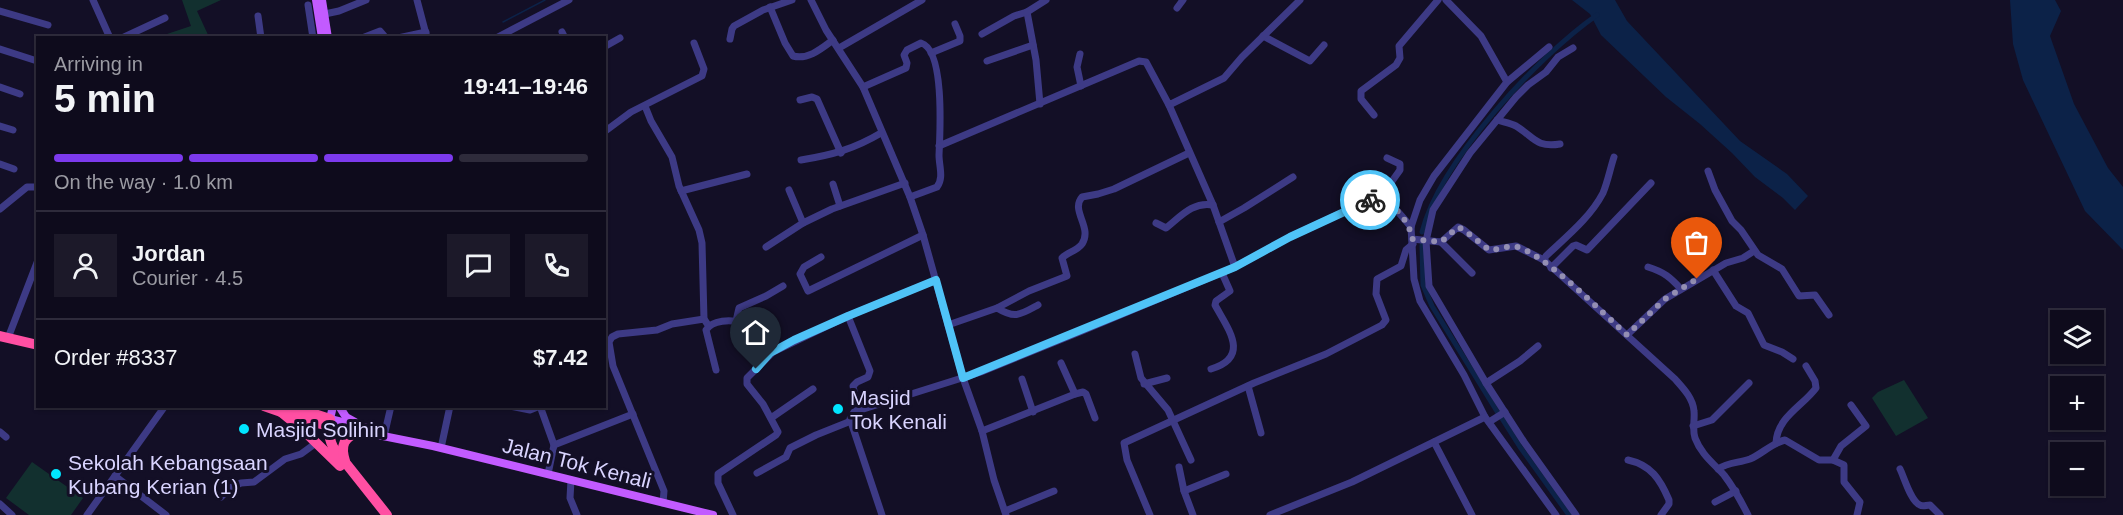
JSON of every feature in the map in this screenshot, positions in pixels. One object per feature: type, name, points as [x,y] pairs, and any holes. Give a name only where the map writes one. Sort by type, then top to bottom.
[{"type":"highway","points":[[3,339],[36,345]]},
{"type":"highway","points":[[3,339],[36,351]]},
{"type":"highway","points":[[287,408],[326,422],[331,441],[343,465],[378,515]]},
{"type":"highway","points":[[287,408],[316,443],[343,465],[387,515]]},
{"type":"highway","points":[[343,465],[343,443],[346,438],[364,430]]},
{"type":"main road","points":[[317,33],[322,0]]},
{"type":"main road","points":[[312,3],[321,13],[327,36]]},
{"type":"main road","points":[[326,422],[327,408]]},
{"type":"main road","points":[[326,422],[332,408]]},
{"type":"main road","points":[[340,408],[346,417],[364,430]]},
{"type":"main road","points":[[326,422],[364,430]]},
{"type":"main road","name":"Jalan Tok Kenali","points":[[364,430],[385,432],[437,447]]},
{"type":"main road","name":"Jalan Tok Kenali","points":[[364,430],[713,515]]},
{"type":"street","points":[[93,0],[109,36]]},
{"type":"street","points":[[321,13],[364,0]]},
{"type":"street","points":[[417,0],[426,35]]},
{"type":"street","points":[[500,36],[569,0]]},
{"type":"street","points":[[730,39],[734,26],[770,7],[792,0]]},
{"type":"street","points":[[810,0],[863,87],[881,133],[905,183],[923,235],[963,378],[982,431],[1005,513],[1054,491]]},
{"type":"street","points":[[839,48],[922,0]]},
{"type":"street","points":[[982,34],[1014,16],[1027,12],[1035,3],[1046,0]]},
{"type":"street","points":[[1177,8],[1183,0]]},
{"type":"street","points":[[1169,105],[1224,78],[1300,0]]},
{"type":"street","points":[[1374,115],[1361,99],[1361,92],[1396,65],[1400,58],[1399,46],[1438,0]]},
{"type":"street","points":[[1446,0],[1481,36],[1507,82]]},
{"type":"street","points":[[312,3],[317,33]]},
{"type":"street","points":[[770,7],[793,56],[802,57],[810,54],[833,40]]},
{"type":"street","points":[[0,10],[48,25]]},
{"type":"street","points":[[1027,12],[1040,104]]},
{"type":"street","points":[[258,16],[261,36]]},
{"type":"street","points":[[126,36],[165,18]]},
{"type":"street","points":[[931,54],[960,41],[955,24]]},
{"type":"street","points":[[367,36],[380,31],[384,36]]},
{"type":"street","points":[[1263,36],[1310,61],[1324,45]]},
{"type":"street","points":[[606,46],[620,38]]},
{"type":"street","points":[[606,131],[631,112],[704,74],[694,43]]},
{"type":"street","points":[[863,87],[906,68],[908,66],[905,52],[918,44],[926,45],[931,54],[938,81],[941,179],[940,184],[928,192],[910,197]]},
{"type":"street","points":[[987,60],[1033,45]]},
{"type":"street","points":[[1549,47],[1507,82],[1434,176],[1420,200],[1411,227],[1414,279],[1420,301],[1487,419],[1556,515]]},
{"type":"street","points":[[1573,48],[1558,57],[1546,72],[1528,84],[1470,153],[1433,210],[1426,241],[1429,286],[1486,383],[1524,442],[1576,515]]},
{"type":"street","points":[[0,49],[34,60]]},
{"type":"street","points":[[1080,54],[1077,67],[1081,86]]},
{"type":"street","points":[[939,146],[1131,63],[1144,60],[1169,105],[1213,205],[1235,267]]},
{"type":"street","points":[[0,87],[20,94]]},
{"type":"street","points":[[800,100],[812,97],[817,99],[841,153]]},
{"type":"street","points":[[645,106],[672,158],[681,191],[694,218],[702,243],[706,332],[716,370]]},
{"type":"street","points":[[1497,120],[1515,126],[1539,143],[1560,144]]},
{"type":"street","points":[[0,126],[13,130]]},
{"type":"street","points":[[801,160],[841,153],[881,133]]},
{"type":"street","points":[[948,325],[997,308],[1067,276],[1062,258],[1082,244],[1085,234],[1085,227],[1078,211],[1078,201],[1082,197],[1114,189],[1141,178],[1177,157],[1190,153]]},
{"type":"street","points":[[1544,260],[1577,227],[1597,202],[1608,180],[1614,157]]},
{"type":"street","points":[[882,515],[850,415],[963,378],[1222,273],[1322,221],[1369,200],[1380,198],[1401,170],[1400,164],[1387,158]]},
{"type":"street","points":[[0,164],[14,169]]},
{"type":"street","points":[[1708,171],[1726,211],[1754,250],[1782,269],[1797,295],[1815,295],[1830,315]]},
{"type":"street","points":[[681,191],[747,174]]},
{"type":"street","points":[[1219,222],[1293,177]]},
{"type":"street","points":[[766,247],[803,223],[840,206],[905,183]]},
{"type":"street","points":[[1551,268],[1573,246],[1587,250],[1651,183]]},
{"type":"street","points":[[833,184],[840,206]]},
{"type":"street","points":[[0,209],[27,187],[36,187]]},
{"type":"street","points":[[789,190],[803,223]]},
{"type":"street","points":[[1380,198],[1392,206],[1411,227]]},
{"type":"street","points":[[1156,223],[1166,228],[1194,206],[1203,203],[1213,205]]},
{"type":"street","points":[[1441,242],[1458,227],[1489,250],[1516,246],[1544,260],[1675,379],[1685,391],[1694,411],[1695,438],[1704,454],[1736,491],[1748,515]]},
{"type":"street","points":[[821,257],[801,271],[800,276],[807,291],[923,235]]},
{"type":"street","points":[[1150,515],[1127,460],[1124,443],[1248,386],[1326,354],[1386,322],[1376,294],[1377,279],[1401,266],[1406,250],[1413,242],[1441,242],[1472,273]]},
{"type":"street","points":[[1627,335],[1658,305],[1681,289],[1726,263],[1743,258],[1754,250]]},
{"type":"street","points":[[3,339],[36,265]]},
{"type":"street","points":[[1648,267],[1670,276],[1681,289]]},
{"type":"street","points":[[1713,270],[1736,306],[1748,313],[1764,345],[1793,359]]},
{"type":"street","points":[[1211,369],[1226,363],[1234,351],[1234,343],[1215,305],[1216,301],[1230,291],[1222,273]]},
{"type":"street","points":[[733,515],[717,476],[720,471],[777,434],[764,404],[746,382],[747,378],[770,353],[794,340],[936,280]]},
{"type":"street","points":[[736,321],[739,308],[783,286]]},
{"type":"street","points":[[997,308],[1005,313],[1017,315],[1038,305]]},
{"type":"street","points":[[848,316],[870,371],[868,377],[853,386],[858,411]]},
{"type":"street","points":[[663,503],[664,491],[611,359],[609,346],[612,337],[618,334],[657,330],[686,321],[736,321],[746,327],[765,359]]},
{"type":"street","points":[[1486,383],[1538,346]]},
{"type":"street","points":[[1135,354],[1138,371],[1144,384],[1165,405],[1191,460]]},
{"type":"street","points":[[1061,363],[1075,394]]},
{"type":"street","points":[[1776,443],[1776,437],[1789,413],[1816,388],[1815,381],[1806,366]]},
{"type":"street","points":[[1144,384],[1167,378]]},
{"type":"street","points":[[1022,380],[1033,412]]},
{"type":"street","points":[[1693,426],[1712,420],[1749,383]]},
{"type":"street","points":[[1248,386],[1261,433]]},
{"type":"street","points":[[771,418],[813,389]]},
{"type":"street","points":[[982,431],[1083,392],[1086,394],[1095,418]]},
{"type":"street","points":[[1833,460],[1841,446],[1866,426],[1851,405]]},
{"type":"street","points":[[87,515],[164,408]]},
{"type":"street","points":[[385,432],[391,408]]},
{"type":"street","points":[[437,447],[449,408]]},
{"type":"street","points":[[520,408],[530,410],[535,408]]},
{"type":"street","points":[[541,408],[554,445],[548,474]]},
{"type":"street","points":[[1270,515],[1334,490],[1434,442],[1505,412]]},
{"type":"street","points":[[554,445],[633,414]]},
{"type":"street","points":[[756,472],[786,457],[790,448],[851,421]]},
{"type":"street","points":[[1718,470],[1726,464],[1749,459],[1776,443],[1785,441],[1819,460],[1833,460],[1844,465],[1844,482],[1860,502],[1857,515]]},
{"type":"street","points":[[1434,442],[1472,515]]},
{"type":"street","points":[[221,497],[230,488],[254,482],[285,459],[301,454],[316,443]]},
{"type":"street","points":[[1628,460],[1646,465],[1657,478],[1669,504],[1661,515]]},
{"type":"street","points":[[1179,467],[1184,491],[1193,515]]},
{"type":"street","points":[[1900,469],[1917,504],[1930,505],[1940,515]]},
{"type":"street","points":[[1184,491],[1226,474]]},
{"type":"street","points":[[115,476],[160,513]]},
{"type":"street","points":[[571,480],[570,498],[577,515]]},
{"type":"street","points":[[1715,502],[1736,491]]},
{"type":"street","points":[[0,504],[12,515]]},
{"type":"green space","points":[[182,0],[221,0],[197,11],[209,36],[161,36],[191,26]]},
{"type":"green space","points":[[1904,380],[1928,418],[1896,436],[1872,398],[1878,392]]},
{"type":"green space","points":[[32,462],[83,498],[71,515],[29,515],[6,498]]},
{"type":"water","points":[[1572,0],[1615,0],[1627,21],[1740,141],[1787,174],[1808,196],[1795,210],[1755,177],[1732,153],[1666,97],[1601,35],[1590,14]]},
{"type":"water","points":[[2010,0],[2055,0],[2061,11],[2050,36],[2074,104],[2108,168],[2123,187],[2123,250],[2085,211],[2023,80],[2013,44]]},
{"type":"waterway","points":[[503,22],[545,0]]},
{"type":"waterway","points":[[1422,232],[1432,204],[1449,174],[1494,112],[1547,56],[1597,15]]},
{"type":"waterway","points":[[1422,245],[1423,285],[1432,306],[1498,413]]},
{"type":"waterway","points":[[1501,417],[1569,515]]},
{"type":"way so far","points":[[1370,200],[1380,198],[1392,206],[1411,227],[1412,239],[1441,242],[1458,227],[1489,250],[1511,246],[1524,249],[1544,260],[1627,335],[1665,299],[1697,279]]},
{"type":"place","name":"Masjid Tok Kenali","points":[[838,409]]},
{"type":"place","name":"Masjid Solihin","points":[[244,429]]},
{"type":"place","name":"Sekolah Kebangsaan Kubang Kerian (1)","points":[[56,474]]},
{"type":"route","points":[[756,369],[770,353],[794,340],[936,280],[963,378],[1235,267],[1322,221],[1370,200]]}]
